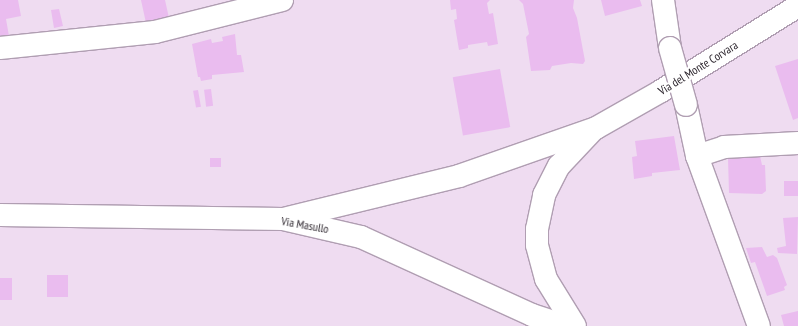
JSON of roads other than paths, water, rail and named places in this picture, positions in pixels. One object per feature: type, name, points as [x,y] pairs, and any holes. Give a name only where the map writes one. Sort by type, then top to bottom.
[{"type":"main road","points":[[663,0],[670,48],[686,105],[697,156],[758,326]]},
{"type":"main road","points":[[0,48],[155,32],[270,2]]},
{"type":"main road","name":"Via del Monte Corvara","points":[[596,128],[661,91],[798,6]]},
{"type":"main road","points":[[283,219],[459,176],[596,128]]},
{"type":"main road","points":[[575,326],[546,279],[537,245],[537,229],[544,195],[559,166],[596,128]]},
{"type":"main road","points":[[697,156],[724,148],[798,143]]},
{"type":"main road","name":"Via Masullo","points":[[0,215],[283,219],[361,237],[532,315],[566,326]]}]
